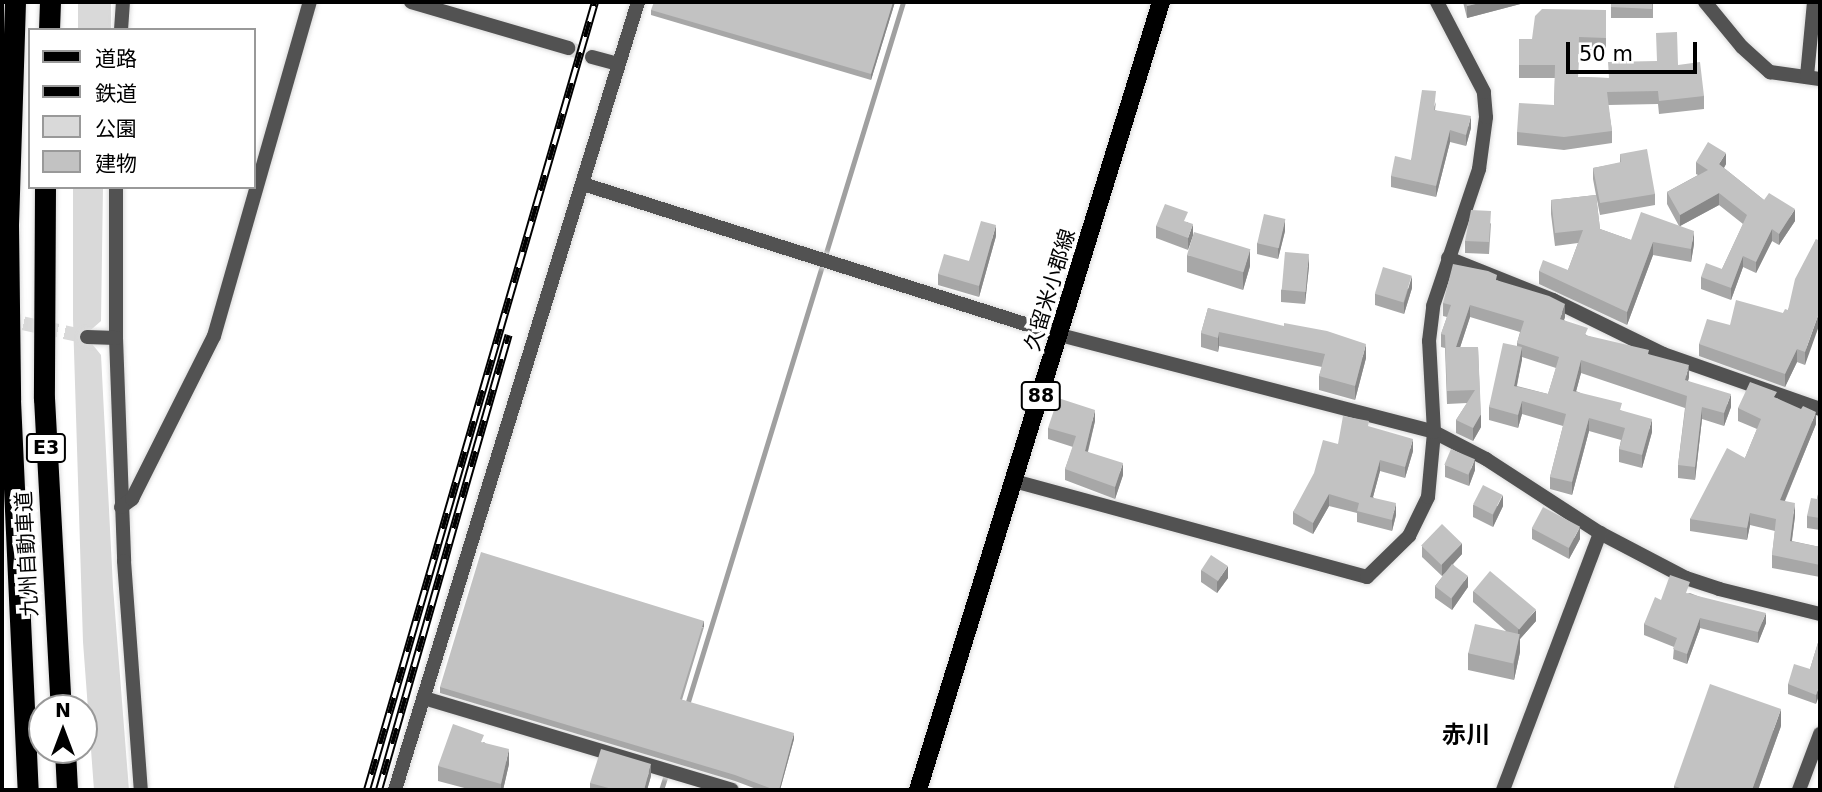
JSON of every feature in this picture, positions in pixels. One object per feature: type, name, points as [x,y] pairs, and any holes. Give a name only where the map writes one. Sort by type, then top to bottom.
[{"type":"highway","name":"九州自動車道","points":[[15,2],[8,225],[10,400],[28,790]]},
{"type":"highway","points":[[49,28],[50,2]]},
{"type":"highway","name":"九州自動車道","points":[[45,189],[44,398],[60,694]]},
{"type":"highway","points":[[66,764],[68,790]]},
{"type":"main road","name":"久留米小郡線","points":[[918,790],[1161,2]]},
{"type":"street","points":[[121,28],[123,2]]},
{"type":"street","points":[[121,508],[132,499],[214,336],[310,2]]},
{"type":"street","points":[[411,2],[568,48]]},
{"type":"street","points":[[396,790],[638,2]]},
{"type":"street","points":[[1014,481],[1367,577],[1409,536],[1422,515],[1428,497],[1434,432],[1429,341],[1433,306],[1479,169],[1486,117],[1484,92],[1437,2]]},
{"type":"street","points":[[1705,2],[1742,47],[1770,72],[1813,78],[1814,2]]},
{"type":"street","points":[[592,57],[618,64]]},
{"type":"street","points":[[583,184],[1060,334],[1434,432],[1486,459],[1600,533],[1686,578],[1820,614]]},
{"type":"street","points":[[116,189],[116,338],[121,508],[130,674],[141,790]]},
{"type":"street","points":[[1448,258],[1553,299],[1662,354],[1820,409]]},
{"type":"street","points":[[87,337],[116,338]]},
{"type":"street","points":[[1503,790],[1600,533]]},
{"type":"street","points":[[424,698],[732,790]]},
{"type":"street","points":[[1799,790],[1820,734]]},
{"type":"green space","points":[[78,2],[111,2],[111,28],[78,28]]},
{"type":"green space","points":[[73,189],[103,189],[101,321],[85,335],[101,355],[113,587],[129,790],[94,790],[92,764],[98,764],[98,694],[87,694],[73,319]]},
{"type":"building","points":[[654,2],[893,2],[871,74],[651,10]]},
{"type":"building","points":[[1466,2],[1484,2],[1467,6]]},
{"type":"building","points":[[1611,2],[1652,2],[1652,9],[1611,7]]},
{"type":"building","points":[[1542,9],[1606,10],[1606,38],[1579,37],[1578,77],[1609,78],[1608,62],[1657,61],[1656,33],[1677,32],[1678,65],[1700,62],[1704,96],[1659,101],[1658,91],[1607,92],[1612,131],[1564,137],[1517,132],[1519,103],[1554,105],[1555,65],[1519,65],[1519,39],[1532,39],[1535,16]]},
{"type":"building","points":[[1422,90],[1436,91],[1434,110],[1471,116],[1466,135],[1450,130],[1436,186],[1391,176],[1395,156],[1411,160]]},
{"type":"building","points":[[1708,142],[1726,153],[1719,164],[1764,200],[1769,193],[1795,209],[1779,234],[1772,229],[1756,262],[1743,256],[1731,288],[1701,277],[1706,263],[1722,269],[1747,215],[1719,193],[1680,215],[1667,192],[1708,170],[1696,162]]},
{"type":"building","points":[[1647,149],[1655,194],[1600,203],[1593,168],[1621,162],[1620,154]]},
{"type":"building","points":[[1596,195],[1600,229],[1631,240],[1641,212],[1694,231],[1691,249],[1653,242],[1627,312],[1539,271],[1543,260],[1568,270],[1583,230],[1555,233],[1551,200]]},
{"type":"building","points":[[1165,204],[1188,212],[1184,221],[1193,224],[1188,238],[1156,226]]},
{"type":"building","points":[[1471,210],[1491,211],[1489,242],[1465,241]]},
{"type":"building","points":[[1264,214],[1285,219],[1279,248],[1257,243]]},
{"type":"building","points":[[981,221],[996,225],[979,286],[938,274],[944,254],[969,261]]},
{"type":"building","points":[[1194,232],[1250,249],[1243,272],[1187,255]]},
{"type":"building","points":[[1816,239],[1820,241],[1820,310],[1805,352],[1797,349],[1785,374],[1699,344],[1707,319],[1730,325],[1736,300],[1783,313],[1785,309],[1788,310],[1795,279]]},
{"type":"building","points":[[1285,252],[1309,254],[1306,292],[1282,290]]},
{"type":"building","points":[[1453,264],[1488,271],[1497,275],[1496,280],[1549,296],[1565,304],[1560,319],[1588,328],[1585,335],[1649,350],[1648,354],[1689,365],[1685,380],[1731,394],[1724,413],[1702,407],[1695,467],[1678,465],[1687,396],[1581,360],[1573,391],[1622,403],[1620,410],[1652,419],[1642,455],[1619,449],[1625,428],[1589,418],[1572,482],[1550,477],[1566,414],[1522,401],[1518,415],[1489,407],[1503,343],[1522,347],[1514,386],[1548,394],[1559,357],[1517,343],[1524,321],[1470,305],[1456,347],[1478,347],[1481,414],[1473,428],[1456,420],[1475,390],[1447,391],[1445,335],[1441,334],[1451,305],[1443,303]]},
{"type":"building","points":[[1383,267],[1412,276],[1404,303],[1375,294]]},
{"type":"building","points":[[1208,308],[1284,326],[1284,323],[1327,331],[1366,344],[1355,386],[1319,376],[1325,354],[1219,332],[1218,338],[1201,333]]},
{"type":"building","points":[[1750,382],[1777,392],[1774,397],[1801,409],[1803,406],[1816,412],[1780,500],[1795,503],[1790,541],[1820,547],[1820,565],[1772,555],[1776,519],[1750,513],[1747,528],[1690,519],[1727,448],[1745,458],[1761,419],[1738,408]]},
{"type":"building","points":[[1058,398],[1095,410],[1085,451],[1123,463],[1115,487],[1065,469],[1076,436],[1048,428]]},
{"type":"building","points":[[1343,416],[1369,421],[1368,426],[1413,439],[1405,467],[1380,460],[1370,497],[1396,503],[1392,520],[1357,511],[1359,503],[1329,494],[1313,523],[1293,512],[1314,473],[1323,440],[1338,444]]},
{"type":"building","points":[[1451,449],[1475,459],[1468,475],[1444,465]]},
{"type":"building","points":[[1483,485],[1503,495],[1493,515],[1473,505]]},
{"type":"building","points":[[1820,485],[1820,518],[1807,516],[1811,498],[1817,499]]},
{"type":"building","points":[[1543,507],[1580,527],[1569,548],[1532,528]]},
{"type":"building","points":[[1442,524],[1462,543],[1441,565],[1421,546]]},
{"type":"building","points":[[481,552],[704,621],[680,699],[794,733],[779,790],[440,687]]},
{"type":"building","points":[[1211,555],[1228,566],[1218,581],[1201,570]]},
{"type":"building","points":[[1452,564],[1468,576],[1451,598],[1435,586]]},
{"type":"building","points":[[1490,571],[1536,610],[1519,629],[1473,591]]},
{"type":"building","points":[[1670,575],[1690,582],[1686,593],[1766,613],[1758,632],[1700,618],[1687,654],[1673,649],[1677,638],[1644,624],[1655,597],[1661,600]]},
{"type":"building","points":[[1475,624],[1520,634],[1513,664],[1468,653]]},
{"type":"building","points":[[1820,636],[1820,683],[1816,695],[1788,684],[1794,664],[1810,669]]},
{"type":"building","points":[[1710,684],[1781,709],[1752,790],[1686,790],[1674,786]]},
{"type":"building","points":[[453,724],[484,735],[481,742],[509,749],[501,784],[438,766]]},
{"type":"building","points":[[601,749],[651,764],[644,790],[616,790],[590,783]]},
{"type":"waterway","points":[[686,708],[903,2]]},
{"type":"waterway","points":[[661,790],[667,771]]},
{"type":"tunnel","points":[[568,48],[592,57]]},
{"type":"tunnel","points":[[3,319],[87,337]]},
{"type":"railway","points":[[367,790],[595,2]]},
{"type":"railway","points":[[379,790],[509,335]]},
{"type":"district","name":"赤川","points":[[1466,736]]}]
